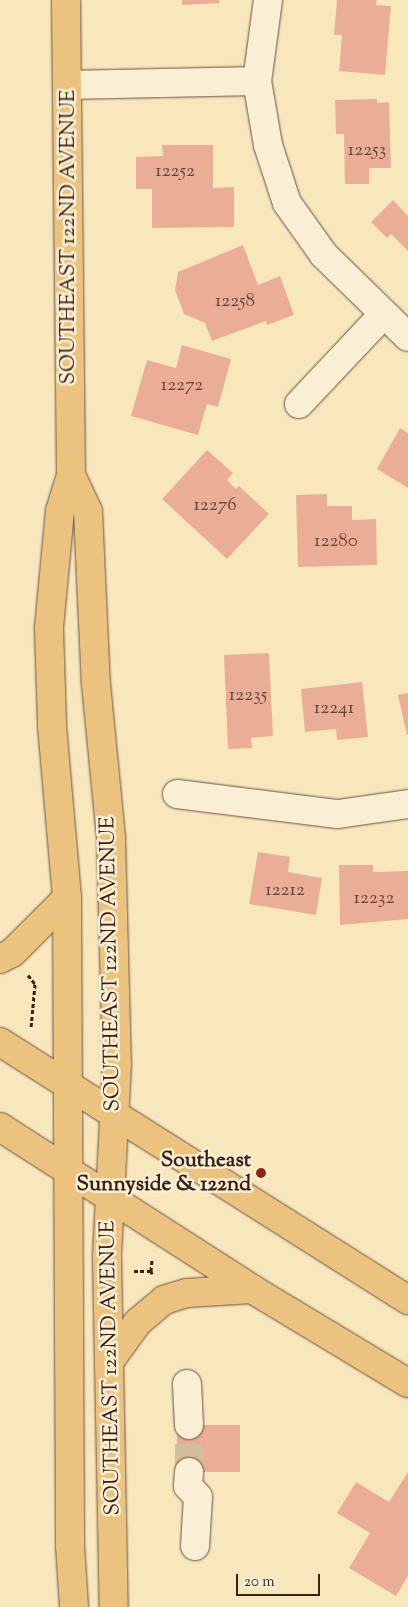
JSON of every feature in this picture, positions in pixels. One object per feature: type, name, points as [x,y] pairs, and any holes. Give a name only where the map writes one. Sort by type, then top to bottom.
[{"type":"main road","name":"SOUTHEAST 122ND AVENUE","points":[[66,0],[71,475],[60,511],[49,628],[52,726],[67,898],[70,1546],[74,1607]]},
{"type":"main road","name":"SOUTHEAST 122ND AVENUE","points":[[71,475],[88,511],[96,684],[111,838],[117,1064],[106,1258],[114,1607]]},
{"type":"main road","points":[[0,959],[12,953],[67,898]]},
{"type":"main road","points":[[0,1042],[114,1116],[408,1300]]},
{"type":"main road","points":[[0,1127],[252,1289],[408,1383]]},
{"type":"main road","points":[[109,1362],[138,1322],[164,1300],[187,1293],[252,1289]]},
{"type":"main road","points":[[70,1546],[80,1548],[86,1556],[89,1607]]},
{"type":"street","points":[[268,0],[257,81],[268,145],[287,203],[324,255],[383,315],[408,337]]},
{"type":"street","points":[[68,85],[257,81]]},
{"type":"street","points":[[299,404],[383,315]]},
{"type":"street","points":[[177,794],[338,814],[368,812],[408,804]]},
{"type":"street","points":[[197,1384],[198,1425]]},
{"type":"street","points":[[195,1546],[198,1497],[188,1486],[198,1472]]},
{"type":"path","points":[[25,971],[35,984],[31,1038]]},
{"type":"path","points":[[152,1258],[151,1271],[154,1282]]},
{"type":"path","points":[[129,1271],[151,1271]]},
{"type":"building","points":[[182,0],[219,0],[220,3],[182,5]]},
{"type":"building","points":[[337,0],[377,0],[376,5],[391,6],[385,75],[339,71],[342,35],[334,35]]},
{"type":"building","points":[[377,99],[377,103],[389,102],[391,168],[369,168],[369,184],[345,184],[344,134],[336,134],[335,100]]},
{"type":"building","points":[[162,145],[213,145],[213,188],[234,187],[234,227],[152,228],[152,189],[136,189],[136,157],[163,156]]},
{"type":"building","points":[[393,200],[408,216],[408,251],[391,234],[387,238],[371,222]]},
{"type":"building","points":[[243,245],[258,285],[280,276],[294,315],[267,325],[266,321],[212,341],[205,323],[184,314],[175,290],[178,272]]},
{"type":"building","points":[[182,345],[231,359],[218,407],[207,404],[198,435],[131,416],[147,360],[176,368]]},
{"type":"building","points":[[400,428],[408,433],[408,488],[377,469]]},
{"type":"building","points":[[207,450],[233,473],[227,480],[236,489],[239,486],[269,514],[227,559],[162,499]]},
{"type":"building","points":[[327,494],[327,506],[352,506],[352,520],[376,519],[377,565],[298,567],[296,495]]},
{"type":"building","points":[[269,653],[273,736],[251,738],[252,748],[228,749],[224,655]]},
{"type":"building","points":[[362,682],[368,737],[337,740],[336,729],[305,732],[301,689]]},
{"type":"building","points":[[408,693],[408,735],[407,735],[398,695]]},
{"type":"building","points":[[258,852],[290,857],[288,872],[322,878],[316,915],[249,904]]},
{"type":"building","points":[[339,865],[373,865],[373,872],[408,871],[408,919],[340,925]]},
{"type":"building","points":[[177,1425],[240,1425],[240,1472],[177,1472]]},
{"type":"building","points":[[408,1472],[408,1576],[396,1596],[349,1568],[370,1533],[337,1513],[356,1482],[389,1502]]},
{"type":"tunnel","points":[[189,1425],[189,1472]]},
{"type":"place","name":"Southeast Sunnyside & 122nd","points":[[261,1173]]}]
